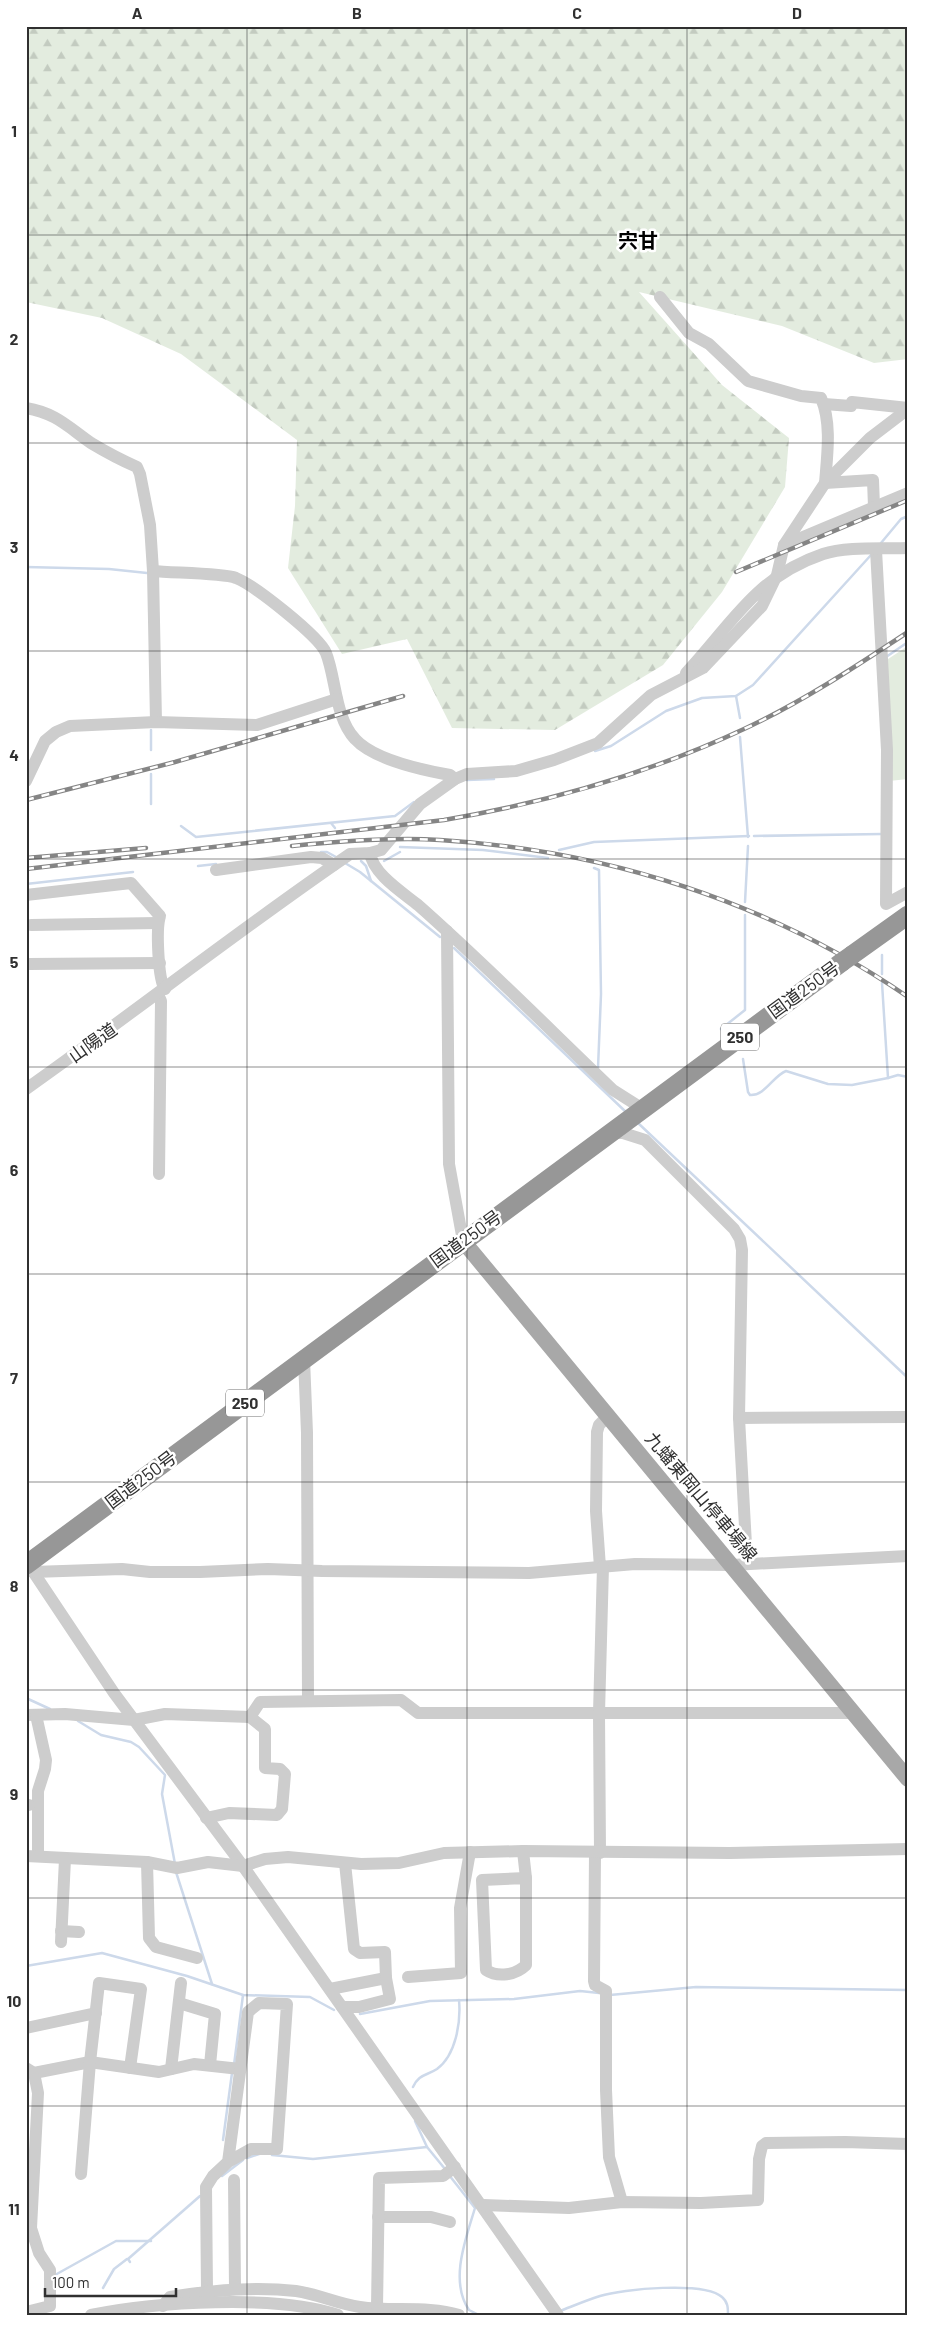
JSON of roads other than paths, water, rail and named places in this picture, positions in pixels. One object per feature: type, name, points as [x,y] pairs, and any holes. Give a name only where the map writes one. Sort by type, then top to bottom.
[{"type":"highway","name":"国道250号","points":[[28,1566],[463,1241],[908,914]]},
{"type":"main road","name":"九蟠東岡山停車場線","points":[[463,1241],[608,1416],[739,1564],[908,1780]]},
{"type":"street","points":[[660,297],[689,333],[709,344],[748,381],[801,396],[821,398],[824,404],[828,446],[825,483]]},
{"type":"street","points":[[824,404],[851,406],[852,402],[908,408]]},
{"type":"street","points":[[26,408],[44,410],[93,444],[137,468],[140,474],[150,525],[153,571],[156,722]]},
{"type":"street","points":[[636,1114],[447,931],[382,874],[371,859],[370,853],[380,850],[420,804],[455,779],[467,774],[516,771],[554,760],[598,743],[651,695],[703,668],[762,606],[776,575],[784,545],[825,483],[870,438],[908,408]]},
{"type":"street","points":[[825,483],[873,480],[874,504]]},
{"type":"street","points":[[784,545],[874,504],[908,493]]},
{"type":"street","points":[[776,575],[824,553],[908,548]]},
{"type":"street","points":[[876,550],[887,750],[886,904],[908,892]]},
{"type":"street","points":[[153,571],[235,578],[252,587],[286,612],[320,641],[326,651],[337,699],[354,738],[366,748],[406,764],[450,775],[455,779]]},
{"type":"street","points":[[26,781],[34,768],[41,746],[50,736],[64,728],[80,724],[156,722],[257,725],[337,699]]},
{"type":"street","name":"山陽道","points":[[26,1090],[335,864],[350,854],[370,853]]},
{"type":"street","points":[[216,870],[311,857],[322,858],[335,864]]},
{"type":"street","points":[[26,895],[131,883],[160,916],[158,923],[162,992],[158,1174]]},
{"type":"street","points":[[31,925],[158,923]]},
{"type":"street","points":[[447,931],[450,1164],[463,1241]]},
{"type":"street","points":[[28,964],[160,963]]},
{"type":"street","points":[[611,1133],[623,1133],[645,1140],[734,1229],[740,1240],[742,1303],[739,1418],[739,1564]]},
{"type":"street","points":[[304,1359],[307,1434],[308,1701]]},
{"type":"street","points":[[608,1416],[599,1425],[597,1432],[596,1511],[601,1566],[598,1853],[594,1981],[595,1985],[606,1994],[609,2158],[622,2202]]},
{"type":"street","points":[[739,1418],[908,1417]]},
{"type":"street","points":[[28,1566],[122,1569],[150,1572],[268,1569],[529,1573],[601,1566],[676,1563],[739,1564],[908,1556]]},
{"type":"street","points":[[28,1566],[134,1720],[243,1866],[342,2006],[450,2171],[483,2206],[556,2311]]},
{"type":"street","points":[[250,1717],[260,1702],[401,1700],[418,1713],[855,1713]]},
{"type":"street","points":[[206,1818],[229,1813],[277,1815],[282,1809],[285,1774],[280,1769],[266,1768],[265,1729],[250,1717],[165,1714],[134,1720],[65,1714],[37,1715],[46,1760],[38,1791],[32,1856],[147,1862],[175,1868],[208,1862],[243,1866],[265,1859],[288,1857],[345,1863],[399,1863],[444,1853],[470,1852],[730,1853],[908,1849]]},
{"type":"street","points":[[523,1851],[526,1878],[526,1966],[518,1973],[492,1974],[486,1970],[482,1880],[526,1878]]},
{"type":"street","points":[[408,1977],[461,1973],[460,1908],[470,1852]]},
{"type":"street","points":[[65,1859],[61,1936],[79,1932]]},
{"type":"street","points":[[147,1862],[150,1938],[156,1947],[197,1958]]},
{"type":"street","points":[[342,2006],[359,2007],[390,1999],[386,1978],[385,1952],[360,1954],[354,1949],[345,1863]]},
{"type":"street","points":[[330,1989],[386,1978]]},
{"type":"street","points":[[81,2174],[90,2062],[99,1983],[141,1989],[130,2068]]},
{"type":"street","points":[[171,2069],[181,1984]]},
{"type":"street","points":[[179,2003],[215,2014],[210,2065]]},
{"type":"street","points":[[207,2291],[206,2187],[213,2176],[228,2162],[251,2149],[277,2149],[287,2004],[259,2003],[248,2012],[236,2069],[228,2162]]},
{"type":"street","points":[[26,2028],[96,2013]]},
{"type":"street","points":[[26,2312],[50,2306],[50,2270],[39,2253],[29,2228],[38,2093],[30,2070],[90,2062],[159,2072],[194,2064],[236,2069]]},
{"type":"street","points":[[483,2206],[569,2208],[622,2202],[701,2203],[758,2200],[759,2159],[762,2146],[766,2144],[845,2142],[906,2144]]},
{"type":"street","points":[[377,2308],[379,2178],[450,2171]]},
{"type":"street","points":[[234,2180],[235,2289]]},
{"type":"street","points":[[378,2217],[431,2217],[450,2222]]},
{"type":"street","points":[[163,2306],[170,2297],[235,2289],[298,2291],[360,2307],[445,2310],[459,2315]]},
{"type":"street","points":[[91,2315],[163,2306],[249,2302],[308,2308],[338,2315]]},
{"type":"waterway","points":[[881,543],[901,519],[908,516]]},
{"type":"waterway","points":[[595,751],[611,746],[666,711],[702,698],[736,696],[753,685],[871,555]]},
{"type":"waterway","points":[[26,567],[109,569],[147,573]]},
{"type":"waterway","points":[[886,657],[908,642]]},
{"type":"waterway","points":[[736,696],[740,718]]},
{"type":"waterway","points":[[151,730],[151,750]]},
{"type":"waterway","points":[[740,737],[748,837]]},
{"type":"waterway","points":[[151,774],[151,804]]},
{"type":"waterway","points":[[467,780],[494,779]]},
{"type":"waterway","points":[[181,826],[196,837],[395,816],[414,802]]},
{"type":"waterway","points":[[331,823],[335,828]]},
{"type":"waterway","points":[[754,836],[882,834]]},
{"type":"waterway","points":[[559,850],[594,842],[749,836]]},
{"type":"waterway","points":[[745,902],[748,846]]},
{"type":"waterway","points":[[400,847],[483,850],[548,858]]},
{"type":"waterway","points":[[321,852],[327,852],[336,857]]},
{"type":"waterway","points":[[384,861],[400,852]]},
{"type":"waterway","points":[[361,861],[366,866],[371,881]]},
{"type":"waterway","points":[[345,863],[360,872],[440,937]]},
{"type":"waterway","points":[[198,866],[216,864]]},
{"type":"waterway","points":[[594,868],[599,870],[601,994],[598,1068]]},
{"type":"waterway","points":[[26,884],[133,872]]},
{"type":"waterway","points":[[726,1035],[721,1029],[745,1010],[745,915]]},
{"type":"waterway","points":[[454,948],[627,1113]]},
{"type":"waterway","points":[[882,955],[882,974]]},
{"type":"waterway","points":[[882,983],[888,1078],[898,1075],[908,1077]]},
{"type":"waterway","points":[[743,1059],[750,1095],[765,1089],[786,1071],[828,1084],[852,1085],[888,1078]]},
{"type":"waterway","points":[[638,1123],[908,1378]]},
{"type":"waterway","points":[[26,1698],[50,1709]]},
{"type":"waterway","points":[[78,1721],[101,1735],[131,1742],[139,1747],[165,1775],[162,1794],[175,1864]]},
{"type":"waterway","points":[[176,1872],[212,1984]]},
{"type":"waterway","points":[[26,1966],[102,1953],[187,1976],[243,1995],[310,1997],[334,2010]]},
{"type":"waterway","points":[[610,1995],[696,1987],[908,1990]]},
{"type":"waterway","points":[[360,2014],[430,2001],[514,1999],[580,1991],[599,1993]]},
{"type":"waterway","points":[[234,2065],[243,1995]]},
{"type":"waterway","points":[[413,2087],[420,2077],[437,2069],[449,2055],[458,2028],[459,2000]]},
{"type":"waterway","points":[[223,2140],[232,2073]]},
{"type":"waterway","points":[[415,2121],[427,2147],[445,2169]]},
{"type":"waterway","points":[[272,2155],[313,2159],[427,2147]]},
{"type":"waterway","points":[[906,2149],[908,2204]]},
{"type":"waterway","points":[[247,2158],[259,2154]]},
{"type":"waterway","points":[[222,2176],[243,2160]]},
{"type":"waterway","points":[[449,2175],[475,2208],[461,2259],[460,2286],[463,2299],[469,2310],[479,2315]]},
{"type":"waterway","points":[[130,2262],[128,2259],[200,2196]]},
{"type":"waterway","points":[[55,2275],[116,2241],[151,2241]]},
{"type":"waterway","points":[[103,2288],[114,2269],[127,2259]]},
{"type":"waterway","points":[[560,2311],[611,2293],[644,2289],[682,2288],[713,2292],[722,2297],[727,2303],[728,2315]]},
{"type":"railway","points":[[736,572],[908,500]]},
{"type":"railway","points":[[26,869],[444,820],[522,805],[560,795],[597,785],[671,760],[766,719],[848,671],[908,632]]},
{"type":"railway","points":[[26,800],[175,762],[403,696]]},
{"type":"railway","points":[[292,846],[366,840],[440,840],[564,855],[625,869],[743,908],[800,934],[855,963],[908,997]]},
{"type":"railway","points":[[26,858],[146,848]]},
{"type":"district","name":"宍甘","points":[[638,241]]}]
